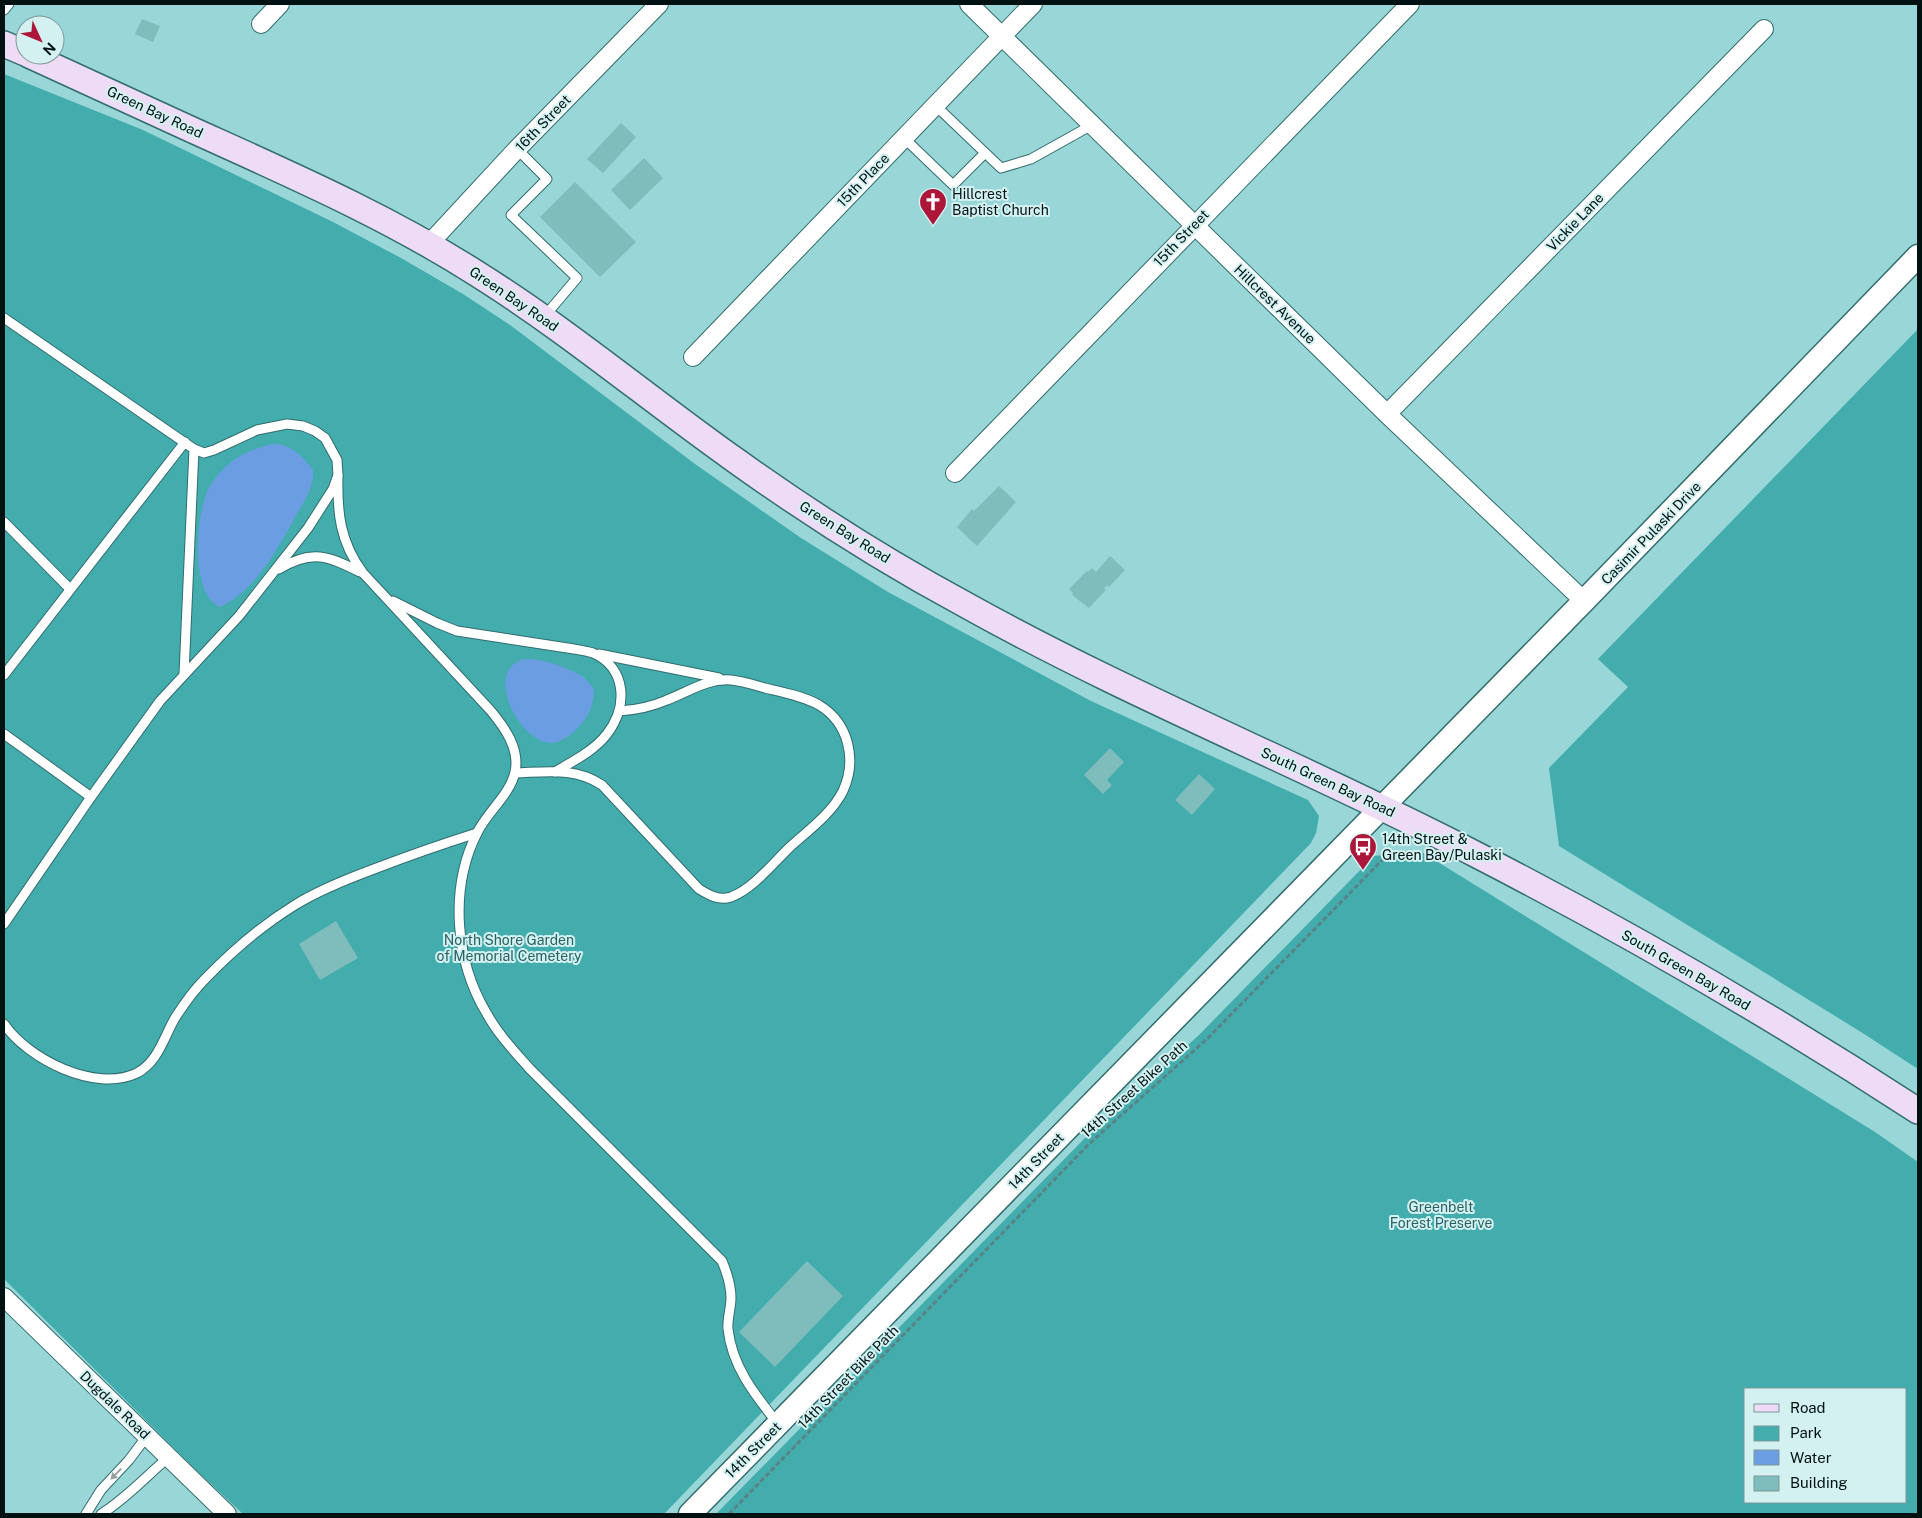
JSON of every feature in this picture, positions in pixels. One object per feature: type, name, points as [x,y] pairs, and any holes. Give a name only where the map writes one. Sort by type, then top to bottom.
[{"type":"main road","name":"Green Bay Road","points":[[51,65],[287,171],[429,244],[477,273],[544,318],[740,463],[858,542],[963,604]]},
{"type":"main road","name":"South Green Bay Road","points":[[963,604],[1086,667],[1382,807],[1474,853],[1634,940],[1810,1042],[1918,1111]]},
{"type":"street","points":[[261,24],[280,4]]},
{"type":"street","name":"16th Street","points":[[429,244],[517,149],[659,4]]},
{"type":"street","name":"Hillcrest Avenue","points":[[969,4],[1387,414],[1584,601]]},
{"type":"street","name":"15th Place","points":[[693,357],[1033,4]]},
{"type":"street","name":"15th Street","points":[[955,473],[1194,224],[1410,4]]},
{"type":"street","name":"Vickie Lane","points":[[1387,414],[1764,29]]},
{"type":"street","name":"Casimir Pulaski Drive","points":[[1382,807],[1918,256]]},
{"type":"street","name":"14th Street","points":[[690,1514],[1382,807]]},
{"type":"street","name":"Dugdale Road","points":[[5,1302],[227,1514]]},
{"type":"lane","points":[[4,10],[9,4]]},
{"type":"lane","points":[[935,105],[1001,168],[1031,159],[1092,124]]},
{"type":"lane","points":[[903,137],[953,185],[985,153]]},
{"type":"lane","points":[[517,149],[547,178],[511,215],[577,278],[544,318]]},
{"type":"lane","points":[[4,318],[194,449],[204,452],[214,450],[257,430],[287,424],[302,426],[315,431],[325,438],[337,460],[340,525],[354,561],[491,711],[506,730],[514,748],[515,773],[509,787],[489,813],[477,833],[468,855],[463,875],[459,902],[462,955],[471,984],[486,1014],[529,1068],[722,1261],[729,1279],[731,1298],[728,1328],[732,1348],[741,1372],[756,1398],[778,1424]]},
{"type":"lane","points":[[4,675],[184,442]]},
{"type":"lane","points":[[184,674],[194,449]]},
{"type":"lane","points":[[4,924],[91,797],[160,701],[239,616],[275,572],[314,520],[333,489],[338,475]]},
{"type":"lane","points":[[4,522],[70,589]]},
{"type":"lane","points":[[275,572],[290,562],[306,556],[338,561],[363,573]]},
{"type":"lane","points":[[384,596],[412,612],[457,631],[592,653],[732,680],[781,692],[818,704],[828,711],[843,731],[848,742],[850,754],[848,779],[842,793],[831,809],[750,886],[729,898],[709,896],[699,889],[602,785],[591,778],[577,773],[515,773]]},
{"type":"lane","points":[[555,772],[582,756],[607,735],[619,711],[622,701],[622,690],[618,680],[604,660],[592,653]]},
{"type":"lane","points":[[619,711],[640,709],[666,701],[715,681],[732,680]]},
{"type":"lane","points":[[4,734],[91,797]]},
{"type":"lane","points":[[4,1024],[17,1040],[34,1053],[76,1074],[100,1078],[136,1073],[160,1050],[186,1000],[203,980],[250,936],[296,904],[342,881],[429,848],[477,833]]},
{"type":"lane","points":[[86,1514],[100,1490],[129,1460],[147,1436]]},
{"type":"lane","points":[[101,1514],[115,1506],[145,1476],[168,1457]]},
{"type":"path","name":"14th Street Bike Path","points":[[729,1514],[1089,1144],[1207,1039],[1388,854]]},
{"type":"green space","name":"North Shore Garden of Memorial Cemetery","points":[[4,74],[143,130],[333,222],[401,258],[463,294],[510,325],[695,464],[801,538],[888,592],[1091,701],[1308,800],[1319,816],[1316,833],[1311,843],[664,1514],[243,1514],[195,1469],[4,1279]]},
{"type":"green space","points":[[1918,329],[1918,1069],[1559,846],[1549,768],[1628,687],[1598,659]]},
{"type":"green space","name":"Greenbelt Forest Preserve","points":[[1420,851],[1875,1132],[1918,1162],[1918,1514],[716,1514],[1084,1139],[1199,1035],[1374,856]]},
{"type":"water","points":[[272,444],[285,446],[300,455],[313,470],[312,484],[272,557],[244,591],[220,607],[210,599],[203,586],[199,569],[199,532],[205,498],[210,486],[229,464],[245,454]]},
{"type":"water","points":[[522,659],[544,661],[567,669],[584,678],[594,689],[593,701],[584,721],[576,730],[562,740],[553,743],[533,736],[516,717],[510,705],[505,681],[512,665]]},
{"type":"building","points":[[142,19],[160,26],[153,42],[135,34]]},
{"type":"building","points":[[621,123],[636,137],[603,173],[587,159]]},
{"type":"building","points":[[644,158],[663,178],[630,210],[611,190]]},
{"type":"building","points":[[575,182],[636,242],[600,277],[540,217]]},
{"type":"building","points":[[999,486],[1016,502],[977,546],[957,527],[972,509],[974,511]]},
{"type":"building","points":[[1110,556],[1125,570],[1109,587],[1107,585],[1104,588],[1106,590],[1089,608],[1072,595],[1073,593],[1069,589],[1087,571],[1092,568],[1096,572]]},
{"type":"building","points":[[1110,748],[1124,762],[1107,780],[1112,785],[1103,794],[1084,775]]},
{"type":"building","points":[[1199,774],[1215,789],[1192,815],[1175,800]]},
{"type":"building","points":[[336,921],[358,958],[320,980],[299,944]]},
{"type":"building","points":[[807,1261],[843,1296],[775,1367],[739,1332]]},
{"type":"place","name":"Hillcrest Baptist Church","points":[[933,226]]},
{"type":"place","name":"14th Street & Green Bay/Pulaski","points":[[1363,871]]}]
